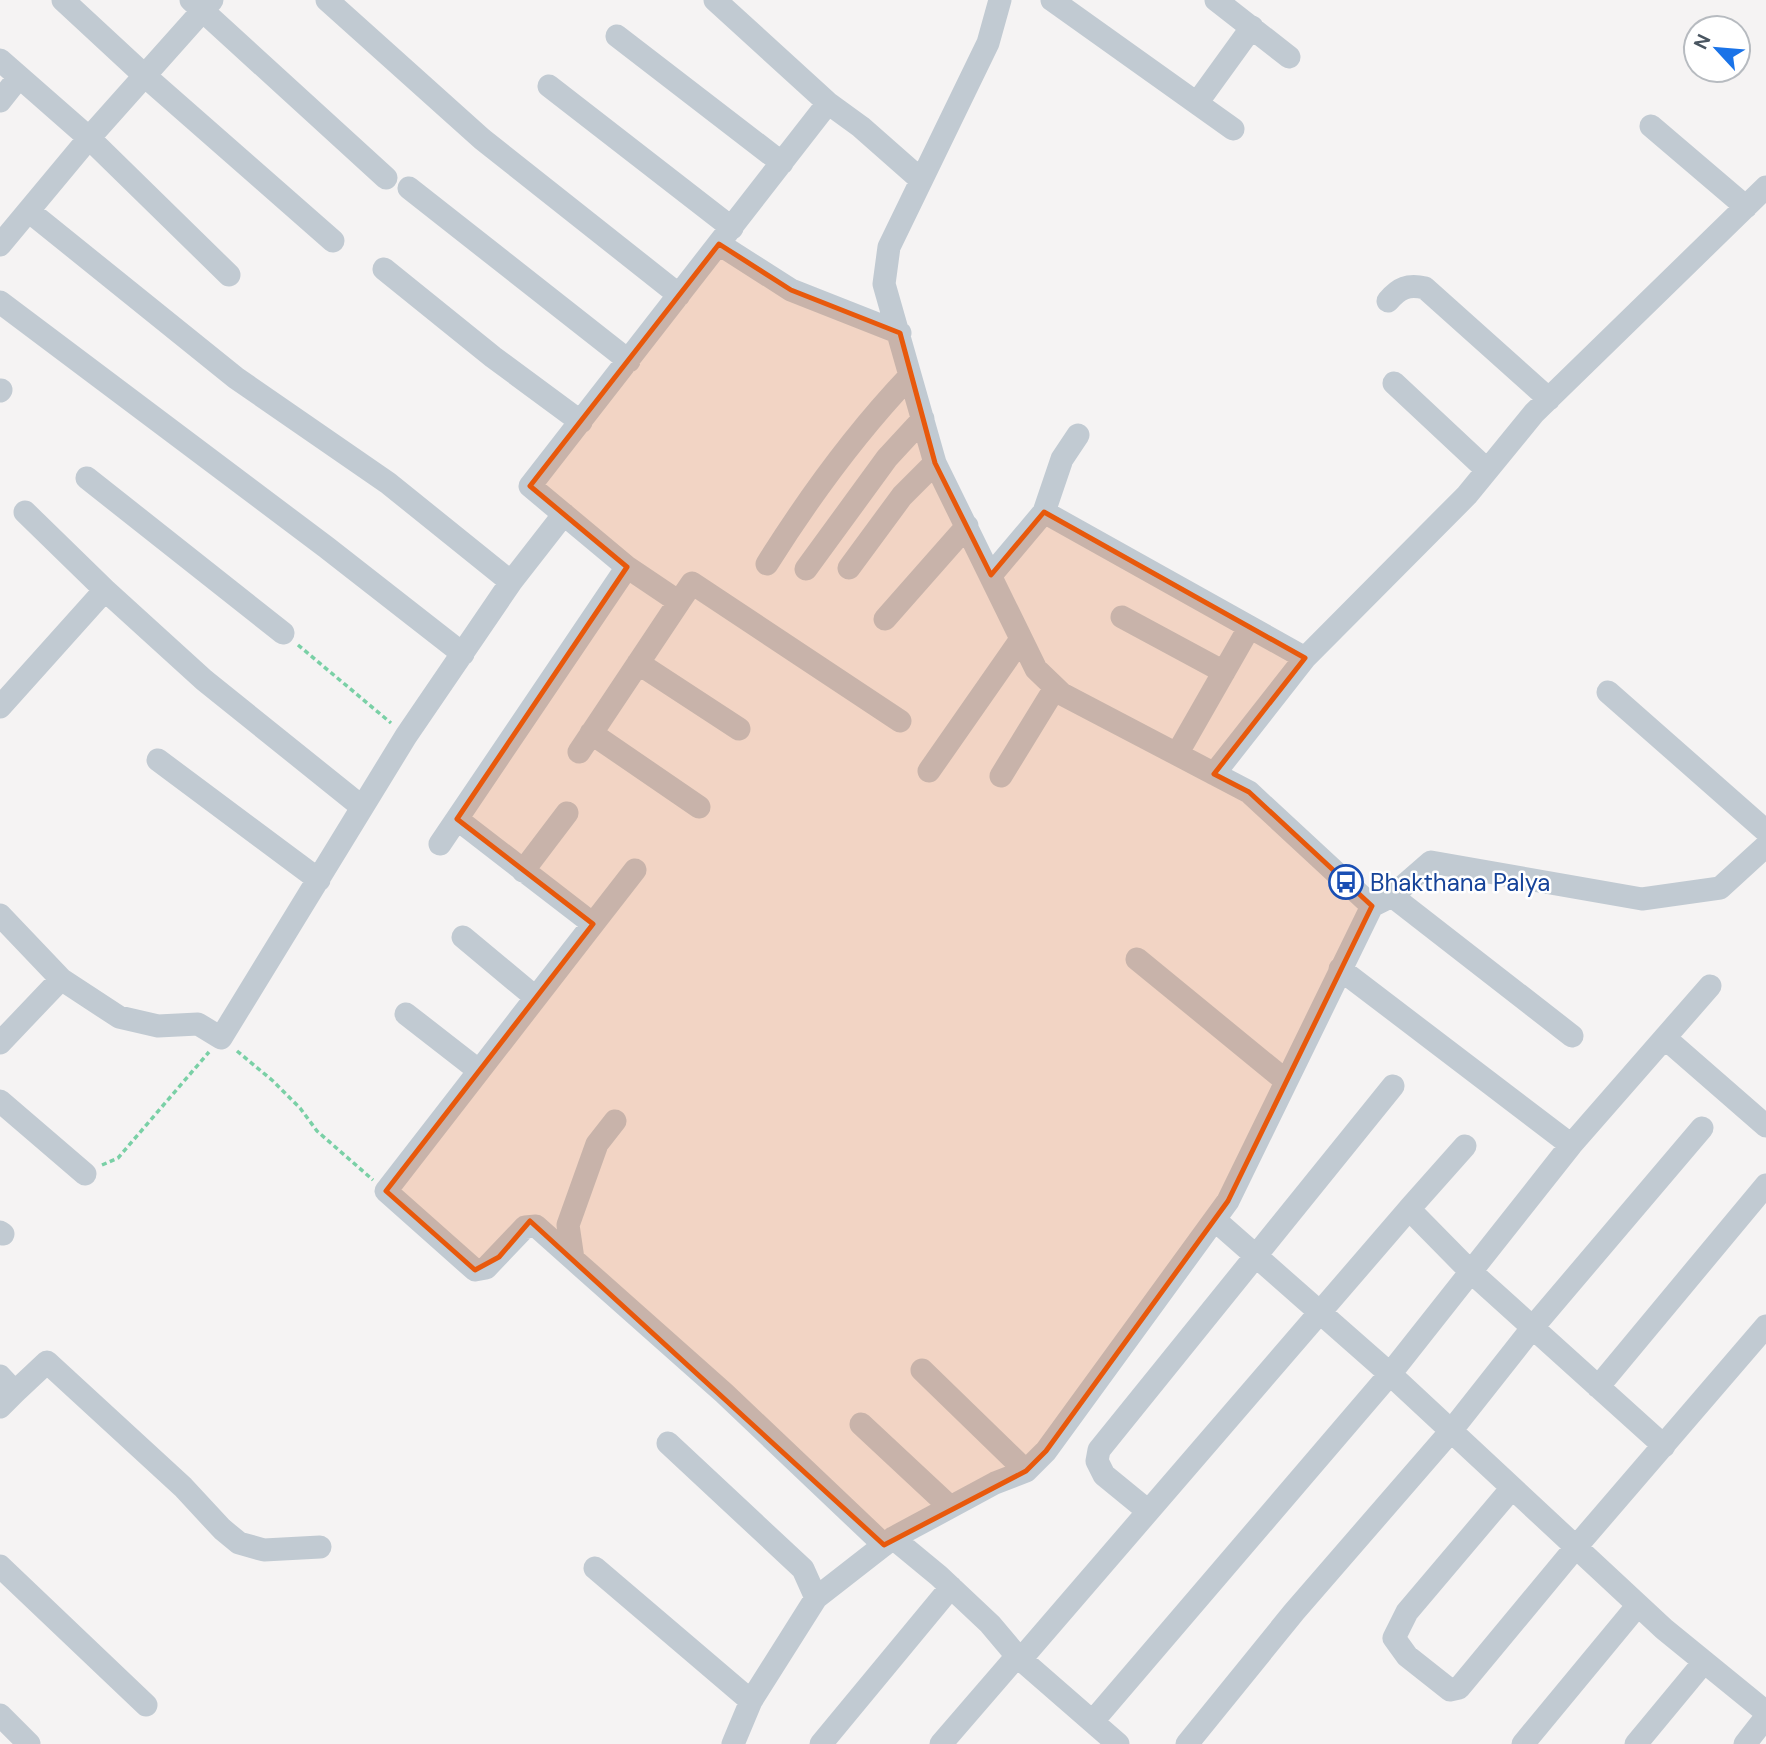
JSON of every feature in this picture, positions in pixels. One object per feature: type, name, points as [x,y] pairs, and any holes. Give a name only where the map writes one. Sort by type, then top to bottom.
[{"type":"street","points":[[63,0],[333,241]]},
{"type":"street","points":[[327,0],[482,139],[679,295]]},
{"type":"street","points":[[715,0],[828,103],[920,179]]},
{"type":"street","points":[[1000,0],[988,43],[888,247],[884,284],[935,463],[1036,669],[1062,694],[1248,792],[1382,901],[1572,1037]]},
{"type":"street","points":[[1052,0],[1233,129]]},
{"type":"street","points":[[1216,0],[1289,57]]},
{"type":"street","points":[[0,245],[89,138],[145,76],[202,4],[386,178]]},
{"type":"street","points":[[1197,103],[1251,27]]},
{"type":"street","points":[[617,36],[782,163]]},
{"type":"street","points":[[0,60],[89,138],[229,275]]},
{"type":"street","points":[[0,101],[19,77]]},
{"type":"street","points":[[549,86],[791,290],[900,333]]},
{"type":"street","points":[[679,602],[627,567],[530,486],[828,103]]},
{"type":"street","points":[[1651,126],[1746,207]]},
{"type":"street","points":[[1214,774],[1305,658],[1467,495],[1534,413],[1766,187]]},
{"type":"street","points":[[409,188],[629,360]]},
{"type":"street","points":[[30,212],[236,378],[388,483],[511,582]]},
{"type":"street","points":[[384,269],[581,422]]},
{"type":"street","points":[[1388,301],[1397,290],[1411,285],[1425,288],[1549,399]]},
{"type":"street","points":[[0,302],[326,547],[463,654]]},
{"type":"street","points":[[767,564],[805,504],[880,408],[909,377]]},
{"type":"street","points":[[1394,383],[1488,470]]},
{"type":"street","points":[[806,569],[887,458],[923,419]]},
{"type":"street","points":[[991,575],[1044,512],[1062,459],[1078,435]]},
{"type":"street","points":[[849,568],[902,496],[935,463]]},
{"type":"street","points":[[88,478],[283,633]]},
{"type":"street","points":[[25,512],[204,680],[362,807]]},
{"type":"street","points":[[1044,512],[1305,658]]},
{"type":"street","points":[[0,915],[61,979],[120,1017],[158,1026],[198,1024],[221,1038],[406,736],[511,582],[564,514]]},
{"type":"street","points":[[885,619],[967,526]]},
{"type":"street","points":[[440,844],[627,567]]},
{"type":"street","points":[[699,807],[585,742],[692,583],[900,721]]},
{"type":"street","points":[[0,707],[106,590]]},
{"type":"street","points":[[1122,617],[1224,672]]},
{"type":"street","points":[[1177,754],[1248,628]]},
{"type":"street","points":[[929,771],[1021,639]]},
{"type":"street","points":[[638,663],[739,729]]},
{"type":"street","points":[[1001,776],[1055,688]]},
{"type":"street","points":[[1608,692],[1766,831]]},
{"type":"street","points":[[158,760],[319,880]]},
{"type":"street","points":[[523,871],[567,813]]},
{"type":"street","points":[[457,819],[593,924]]},
{"type":"street","points":[[733,1744],[751,1701],[816,1598],[888,1542],[995,1483],[1026,1471],[1046,1451],[1228,1201],[1340,969],[1382,901],[1431,862],[1642,899],[1720,888],[1766,846]]},
{"type":"street","points":[[635,870],[386,1191],[475,1270],[486,1268],[524,1227],[536,1226],[888,1542],[951,1587],[990,1624],[1019,1658],[1101,1735],[1571,1145],[1710,986]]},
{"type":"street","points":[[463,937],[535,997]]},
{"type":"street","points":[[1137,958],[1286,1081]]},
{"type":"street","points":[[1340,969],[1571,1145]]},
{"type":"street","points":[[0,1043],[61,979]]},
{"type":"street","points":[[406,1014],[478,1070]]},
{"type":"street","points":[[1665,1038],[1766,1126]]},
{"type":"street","points":[[1148,1511],[1104,1475],[1097,1461],[1099,1450],[1393,1086]]},
{"type":"street","points":[[0,1101],[85,1174]]},
{"type":"street","points":[[573,1259],[568,1225],[597,1144],[615,1121]]},
{"type":"street","points":[[1187,1744],[1293,1612],[1451,1430],[1533,1327],[1702,1128]]},
{"type":"street","points":[[941,1744],[1148,1511],[1318,1312],[1465,1146]]},
{"type":"street","points":[[1598,1387],[1766,1185]]},
{"type":"street","points":[[1409,1209],[1470,1271],[1664,1446]]},
{"type":"street","points":[[1215,1220],[1390,1374],[1637,1605],[1766,1712]]},
{"type":"street","points":[[1512,1488],[1407,1612],[1394,1638],[1407,1656],[1450,1690],[1459,1688],[1664,1446],[1758,1350],[1766,1326]]},
{"type":"street","points":[[5,1392],[47,1362],[183,1487],[222,1529],[239,1543],[264,1550],[320,1547]]},
{"type":"street","points":[[922,1370],[1026,1471]]},
{"type":"street","points":[[861,1424],[950,1507]]},
{"type":"street","points":[[668,1443],[803,1569],[816,1598]]},
{"type":"street","points":[[0,1566],[146,1705]]},
{"type":"street","points":[[595,1568],[751,1701]]},
{"type":"street","points":[[821,1744],[951,1587]]},
{"type":"street","points":[[1523,1744],[1637,1605]]},
{"type":"street","points":[[1636,1744],[1704,1662]]},
{"type":"street","points":[[0,1715],[29,1744]]},
{"type":"street","points":[[1745,1744],[1766,1717]]},
{"type":"path","points":[[283,633],[406,736]]},
{"type":"path","points":[[85,1174],[118,1158],[221,1038],[273,1081],[300,1108],[317,1131],[386,1191]]},
{"type":"highlighted area","points":[[719,244],[791,290],[900,333],[935,463],[991,575],[1044,512],[1305,658],[1214,774],[1249,792],[1372,906],[1228,1201],[1046,1451],[1026,1471],[884,1545],[530,1221],[499,1257],[475,1270],[386,1191],[593,924],[457,819],[627,567],[530,486]]},
{"type":"place","name":"Bhakthana Palya","points":[[1346,882]]}]
